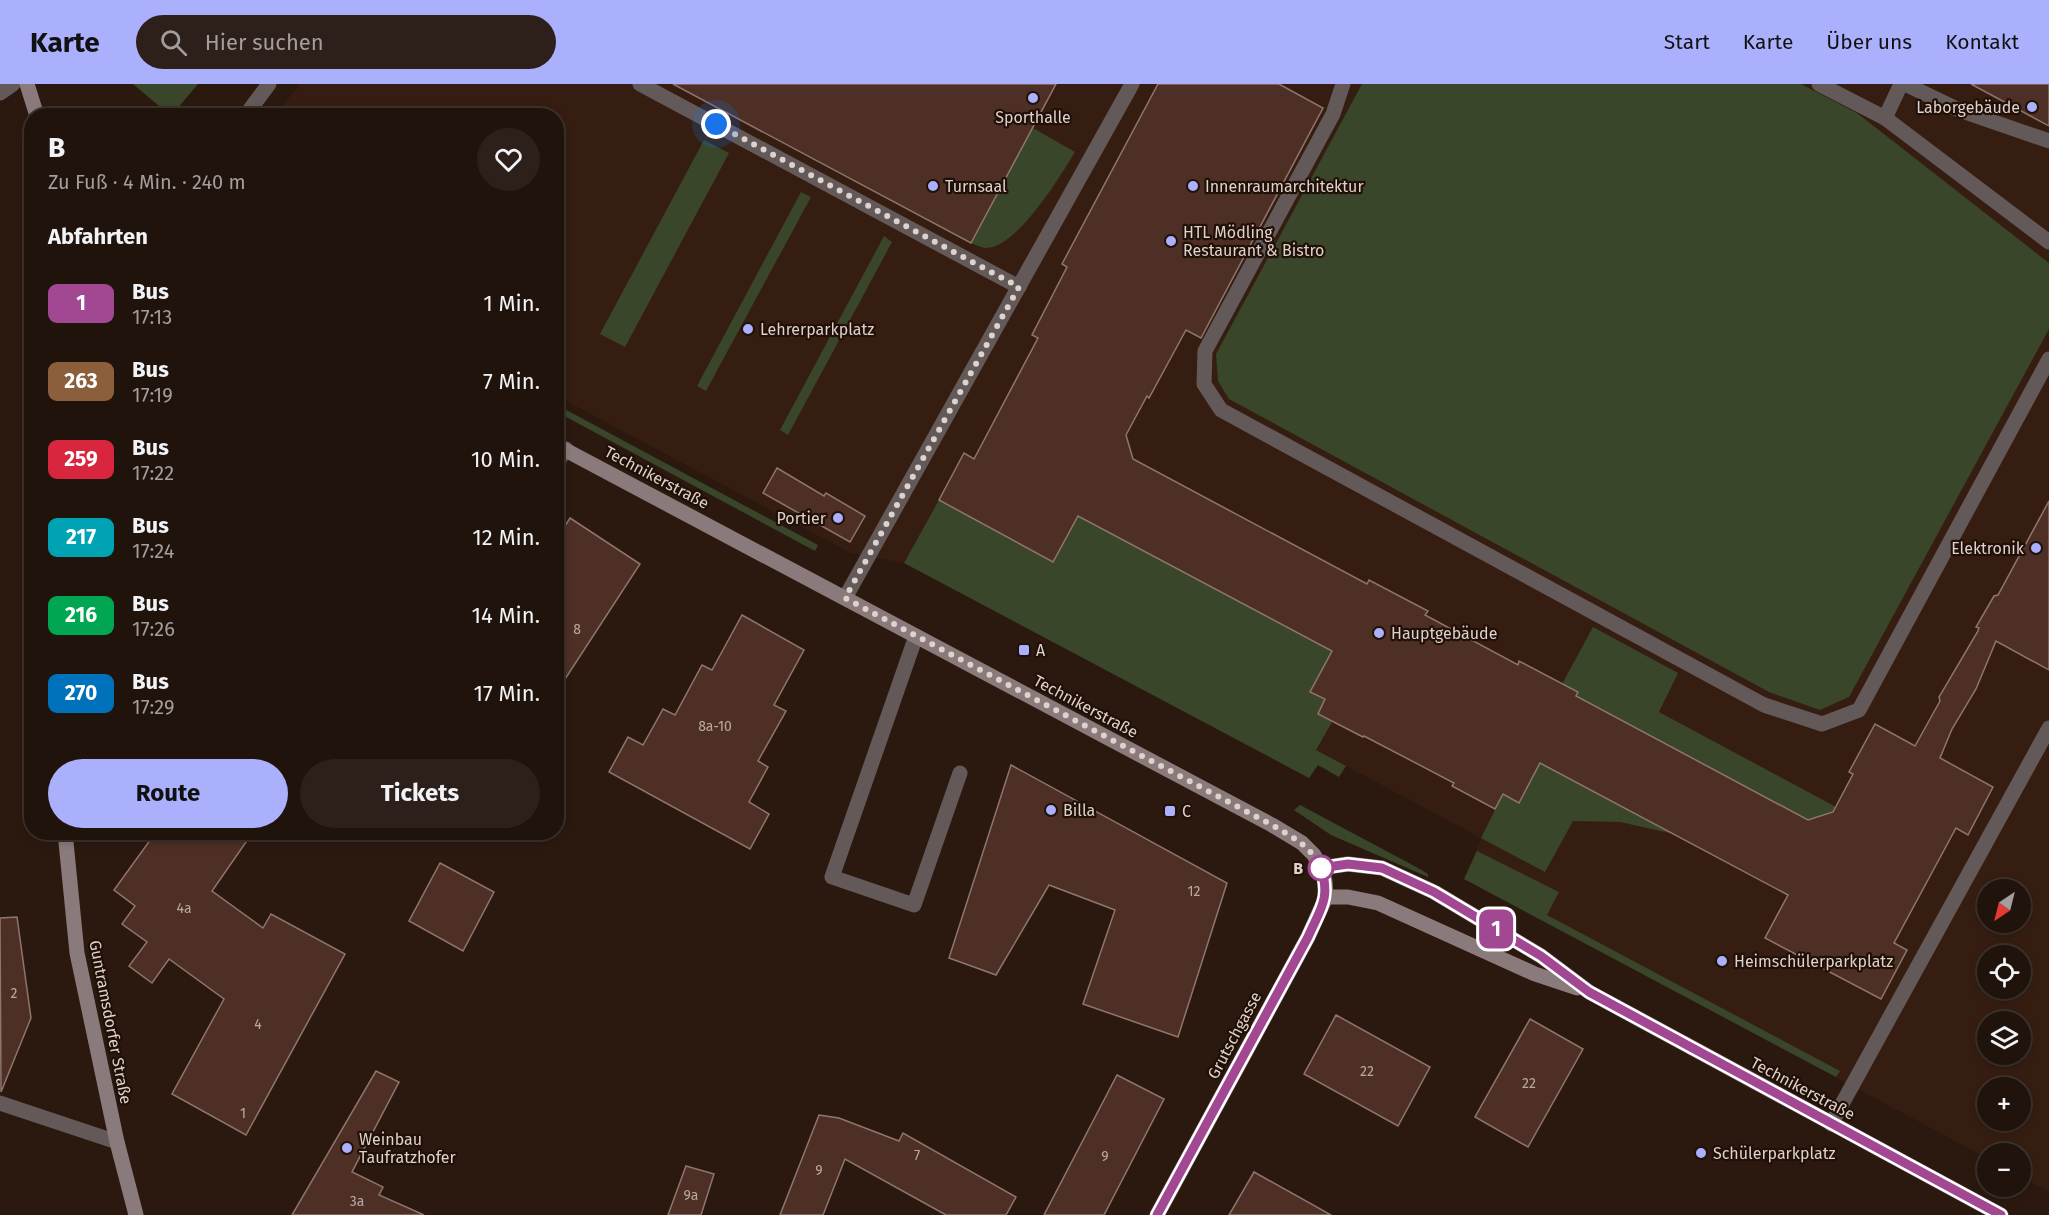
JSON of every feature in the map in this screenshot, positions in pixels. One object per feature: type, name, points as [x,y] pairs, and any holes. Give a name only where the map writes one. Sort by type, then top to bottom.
[{"type":"main road","points":[[27,84],[34,108]]},
{"type":"main road","name":"Technikerstraße","points":[[564,449],[1272,825],[1302,843],[1314,855],[1321,868],[1348,864],[1382,868],[1434,892],[1541,956],[1589,992],[2001,1215]]},
{"type":"main road","name":"Guntramsdorfer Straße","points":[[66,840],[77,952],[117,1142],[136,1215]]},
{"type":"main road","points":[[1321,868],[1326,897]]},
{"type":"main road","name":"Technikerstraße","points":[[1326,897],[1348,897],[1378,903],[1535,974],[1589,992]]},
{"type":"main road","name":"Grutschgasse","points":[[1157,1215],[1308,937],[1326,897]]},
{"type":"street","points":[[0,93],[13,84]]},
{"type":"street","points":[[251,108],[269,84]]},
{"type":"street","points":[[640,84],[1019,287]]},
{"type":"street","points":[[845,598],[1132,84]]},
{"type":"street","points":[[1343,84],[1333,114],[1205,351],[1204,384],[1221,411],[1764,705],[1822,724],[1859,710],[2049,359]]},
{"type":"street","points":[[1819,84],[1886,118],[2049,242]]},
{"type":"street","points":[[1886,118],[1903,84],[1959,110],[2049,141]]},
{"type":"street","points":[[916,636],[832,877],[914,906],[960,773]]},
{"type":"street","points":[[1831,1124],[2049,728]]},
{"type":"street","points":[[0,1103],[117,1142]]},
{"type":"shaded area","points":[[300,84],[2049,84],[2049,1192],[2031,1182],[2031,1143],[1977,1143],[1977,1153],[1464,879],[1481,838],[1346,766],[1339,777],[1318,765],[1309,778],[904,563],[851,553],[564,400],[564,108],[280,108]]},
{"type":"green space","points":[[133,84],[198,84],[178,108],[162,108]]},
{"type":"green space","points":[[1362,84],[1801,84],[1857,113],[2049,263],[2049,329],[1849,697],[1820,710],[1769,692],[1229,399],[1218,381],[1216,354]]},
{"type":"green space","points":[[1033,128],[1075,152],[1036,209],[1010,237],[997,245],[985,248],[971,243]]},
{"type":"green space","points":[[704,140],[729,153],[625,347],[600,334]]},
{"type":"green space","points":[[801,192],[811,197],[706,391],[697,386]]},
{"type":"green space","points":[[884,236],[892,242],[788,435],[780,430]]},
{"type":"green space","points":[[564,409],[818,545],[815,551],[564,416]]},
{"type":"green space","points":[[939,500],[1053,562],[1078,516],[1332,651],[1310,691],[1325,699],[1318,714],[1332,722],[1316,750],[1346,766],[1339,777],[1318,765],[1309,778],[904,563]]},
{"type":"green space","points":[[1593,627],[1678,673],[1659,712],[1836,807],[1833,812],[1808,820],[1576,696],[1578,692],[1562,684]]},
{"type":"green space","points":[[1540,763],[1674,834],[1620,822],[1573,821],[1545,872],[1481,838],[1503,794],[1519,803]]},
{"type":"green space","points":[[1300,805],[1420,869],[1428,874],[1428,877],[1331,835],[1294,810]]},
{"type":"green space","points":[[1477,851],[1559,892],[1547,915],[1840,1071],[1836,1077],[1464,879]]},
{"type":"building","name":"Turnsaal","points":[[673,84],[1056,84],[971,243]]},
{"type":"building","name":"Hauptgebäude","points":[[1158,84],[1279,84],[1323,108],[1201,338],[1186,330],[1149,398],[1147,396],[1126,435],[1133,459],[1367,584],[1369,580],[1428,611],[1425,615],[1518,665],[1519,661],[1578,692],[1576,696],[1808,820],[1833,812],[1853,774],[1849,772],[1875,724],[1915,746],[1940,701],[1939,697],[1978,631],[1979,628],[1976,627],[1994,596],[1998,595],[2049,501],[2049,670],[1996,641],[1976,689],[1952,729],[1940,758],[1993,787],[1968,835],[1956,828],[1894,943],[1907,950],[1881,999],[1765,938],[1788,895],[1540,763],[1519,803],[1503,794],[1495,809],[1452,786],[1454,783],[1318,714],[1325,699],[1310,692],[1332,651],[1078,516],[1053,562],[939,500],[964,453],[974,459],[1038,338],[1032,335],[1067,267],[1062,264]]},
{"type":"building","name":"Laborgebäude","points":[[1971,84],[2049,84],[2049,126]]},
{"type":"building","points":[[777,468],[824,496],[826,493],[865,516],[850,542],[763,493]]},
{"type":"building","points":[[570,518],[640,564],[564,681],[564,527]]},
{"type":"building","points":[[742,615],[804,650],[774,705],[786,711],[758,761],[768,767],[749,802],[769,814],[750,849],[609,772],[628,737],[643,745],[663,709],[675,715],[702,665],[712,670]]},
{"type":"building","points":[[1011,765],[1227,883],[1178,1037],[1083,1004],[1115,910],[1049,885],[996,975],[949,958]]},
{"type":"building","points":[[150,840],[247,840],[212,891],[263,928],[271,914],[345,954],[246,1135],[172,1094],[224,999],[169,959],[152,983],[129,966],[147,942],[122,924],[135,906],[114,890]]},
{"type":"building","points":[[440,863],[494,892],[463,951],[409,921]]},
{"type":"building","points":[[17,917],[31,1018],[1,1092],[0,918]]},
{"type":"building","points":[[1336,1015],[1430,1067],[1398,1126],[1304,1074]]},
{"type":"building","points":[[1530,1019],[1583,1049],[1528,1147],[1475,1117]]},
{"type":"building","name":"Weinbau Taufratzhofer","points":[[376,1071],[399,1082],[352,1172],[383,1187],[379,1195],[424,1215],[292,1215]]},
{"type":"building","points":[[1117,1075],[1164,1099],[1104,1215],[1044,1215]]},
{"type":"building","points":[[819,1115],[839,1118],[899,1141],[903,1133],[1016,1197],[1006,1215],[946,1215],[845,1159],[823,1215],[780,1215]]},
{"type":"building","points":[[686,1166],[714,1174],[701,1215],[668,1215]]},
{"type":"building","points":[[1254,1172],[1331,1215],[1229,1215]]},
{"type":"bus line","name":"1","points":[[1157,1215],[1308,937],[1326,897],[1321,868],[1348,864],[1382,868],[1434,892],[1541,956],[1589,992],[2001,1215]]},
{"type":"place","name":"Sporthalle","points":[[1033,98]]},
{"type":"place","name":"Laborgebäude","points":[[2032,107]]},
{"type":"place","name":"Turnsaal","points":[[933,186]]},
{"type":"place","name":"Innenraumarchitektur","points":[[1193,186]]},
{"type":"place","name":"HTL Mödling Restaurant & Bistro","points":[[1171,241]]},
{"type":"place","name":"Lehrerparkplatz","points":[[748,329]]},
{"type":"place","name":"Portier","points":[[838,518]]},
{"type":"place","name":"Elektronik","points":[[2036,548]]},
{"type":"place","name":"Hauptgebäude","points":[[1379,633]]},
{"type":"place","name":"A","points":[[1024,650]]},
{"type":"place","name":"Billa","points":[[1051,810]]},
{"type":"place","name":"C","points":[[1170,811]]},
{"type":"place","name":"B","points":[[1321,868]]},
{"type":"place","name":"Heimschülerparkplatz","points":[[1722,961]]},
{"type":"place","name":"Weinbau Taufratzhofer","points":[[347,1148]]},
{"type":"place","name":"Schülerparkplatz","points":[[1701,1153]]},
{"type":"route","points":[[716,124],[1019,287],[845,598],[1272,825],[1302,843],[1314,855],[1321,868]]}]
